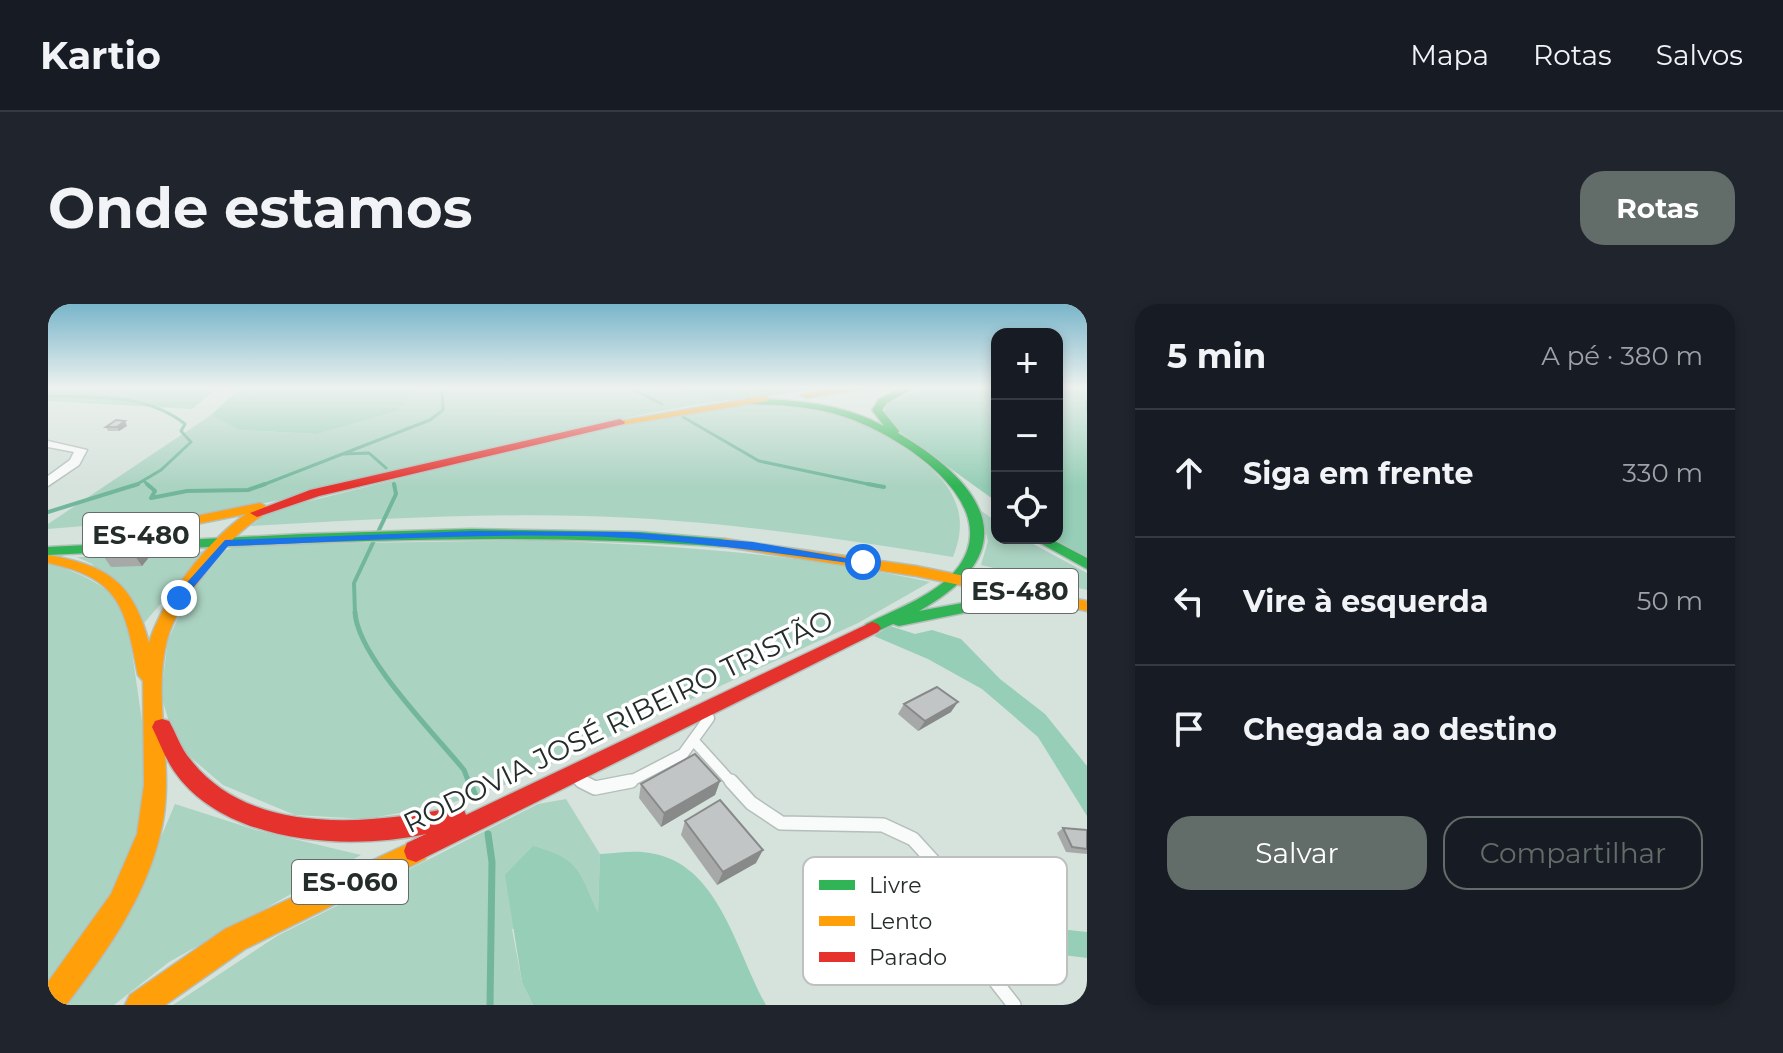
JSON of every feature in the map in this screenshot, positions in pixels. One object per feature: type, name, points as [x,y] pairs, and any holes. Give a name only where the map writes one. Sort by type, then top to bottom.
[{"type":"main road","points":[[48,537],[196,520],[311,496],[627,420]]},
{"type":"main road","points":[[865,420],[894,431]]},
{"type":"main road","points":[[883,420],[986,502]]},
{"type":"main road","points":[[953,478],[976,519],[978,541],[960,574]]},
{"type":"main road","points":[[311,496],[262,511],[230,538],[179,598],[166,619],[151,698],[175,760],[199,783],[242,811],[301,827],[365,833],[427,826],[570,775]]},
{"type":"main road","name":"ES-480","points":[[48,537],[627,535],[753,545],[1087,595]]},
{"type":"main road","name":"ES-480","points":[[48,551],[230,538]]},
{"type":"main road","points":[[1049,544],[1087,564]]},
{"type":"main road","points":[[48,559],[92,573],[129,601],[151,698],[158,775],[154,815],[130,881],[83,962],[48,1005]]},
{"type":"main road","name":"ES-480","points":[[960,574],[1087,606]]},
{"type":"main road","name":"RODOVIA JOSÉ RIBEIRO TRISTÃO","points":[[140,1005],[159,989],[260,925],[715,708],[868,630],[960,574]]},
{"type":"main road","points":[[868,630],[913,616],[968,607],[1024,606],[1087,614]]},
{"type":"street","points":[[48,444],[81,450],[75,462],[48,482]]},
{"type":"lane","points":[[570,775],[595,788],[612,788],[679,757],[694,741],[715,708]]},
{"type":"lane","points":[[694,741],[751,803],[781,823],[883,825],[913,839],[929,857]]},
{"type":"lane","points":[[998,985],[1014,1005]]},
{"type":"green space","points":[[204,420],[220,420],[241,430],[317,434],[367,420],[619,420],[375,479],[234,509],[48,529],[48,524]]},
{"type":"green space","points":[[220,420],[367,420],[317,434],[240,430]]},
{"type":"green space","points":[[645,420],[858,420],[921,460],[947,486],[959,517],[959,536],[953,557],[769,530],[631,518],[460,516],[251,526],[270,511]]},
{"type":"green space","points":[[887,420],[991,420],[991,498],[890,425]]},
{"type":"green space","points":[[1063,420],[1087,420],[1087,558],[1063,544]]},
{"type":"green space","points":[[980,510],[991,518],[991,544],[1033,544],[1087,573],[1087,590],[981,565],[988,541]]},
{"type":"green space","points":[[532,540],[781,557],[930,582],[858,623],[500,787],[445,805],[366,819],[295,815],[223,785],[176,745],[161,695],[168,640],[186,600],[223,551],[240,545]]},
{"type":"green space","points":[[207,551],[144,623],[92,564],[77,557],[120,557],[141,566],[150,556]]},
{"type":"green space","points":[[48,563],[104,588],[127,617],[150,777],[128,867],[48,985]]},
{"type":"green space","points":[[890,626],[915,634],[932,630],[961,639],[1000,679],[1045,714],[1087,766],[1087,816],[1038,737],[982,689],[928,659],[874,636]]},
{"type":"green space","points":[[566,799],[600,854],[598,915],[512,929],[522,982],[533,1005],[173,1005],[277,936],[538,804]]},
{"type":"green space","points":[[175,804],[256,830],[361,855],[169,962],[114,1005],[59,1005],[149,865]]},
{"type":"green space","points":[[533,846],[570,862],[582,877],[598,913],[600,854],[644,852],[674,860],[693,874],[723,913],[766,1005],[533,1005],[522,982],[505,875]]},
{"type":"green space","points":[[1067,930],[1087,932],[1087,958],[1067,956]]},
{"type":"building","points":[[116,420],[125,421],[117,427],[106,427]]},
{"type":"building","points":[[144,546],[135,556],[104,557],[113,547]]},
{"type":"building","points":[[937,687],[958,702],[925,721],[904,704]]},
{"type":"building","points":[[695,754],[720,781],[664,813],[641,784]]},
{"type":"building","points":[[720,800],[763,850],[723,872],[685,821]]},
{"type":"building","points":[[1063,828],[1087,830],[1087,849],[1072,847]]},
{"type":"waterway","points":[[137,484],[161,470],[191,442],[181,431],[185,424],[179,420]]},
{"type":"waterway","points":[[260,486],[430,420]]},
{"type":"waterway","points":[[688,420],[759,461],[877,486]]},
{"type":"waterway","points":[[343,454],[369,453],[386,468]]},
{"type":"waterway","points":[[48,512],[137,484]]},
{"type":"waterway","points":[[147,484],[155,491],[151,498],[187,491],[248,490],[265,484]]},
{"type":"waterway","points":[[355,614],[354,583],[396,494],[394,484]]},
{"type":"waterway","points":[[868,484],[884,487]]},
{"type":"waterway","points":[[355,612],[359,630],[382,672],[464,770],[469,783]]},
{"type":"waterway","points":[[469,781],[475,796]]},
{"type":"waterway","points":[[488,834],[492,862],[490,1005]]},
{"type":"traffic: fast","points":[[862,420],[897,437],[947,474],[966,497],[977,521],[978,545],[965,569],[934,595],[872,628]]},
{"type":"traffic: fast","points":[[885,420],[894,431]]},
{"type":"traffic: fast","points":[[48,551],[471,533],[556,533],[725,543]]},
{"type":"traffic: fast","points":[[1049,544],[1087,564]]},
{"type":"traffic: fast","points":[[899,620],[968,607],[1032,606]]},
{"type":"traffic: slow","points":[[620,422],[634,420]]},
{"type":"traffic: slow","points":[[103,531],[196,520],[260,507]]},
{"type":"traffic: slow","points":[[48,1005],[120,903],[132,881],[149,834],[155,785],[152,688],[158,641],[165,621],[220,545],[257,513]]},
{"type":"traffic: slow","points":[[725,543],[916,571],[1087,606]]},
{"type":"traffic: slow","points":[[48,559],[75,564],[111,582],[131,611],[147,675]]},
{"type":"traffic: slow","points":[[140,1005],[235,939],[416,851]]},
{"type":"traffic: jam","points":[[257,513],[315,493],[620,422]]},
{"type":"traffic: jam","points":[[416,851],[872,628]]},
{"type":"traffic: jam","points":[[162,727],[182,766],[211,794],[246,814],[287,826],[330,831],[374,830],[456,817]]},
{"type":"route","points":[[179,598],[225,543],[474,534],[627,535],[753,545],[863,562]]}]
